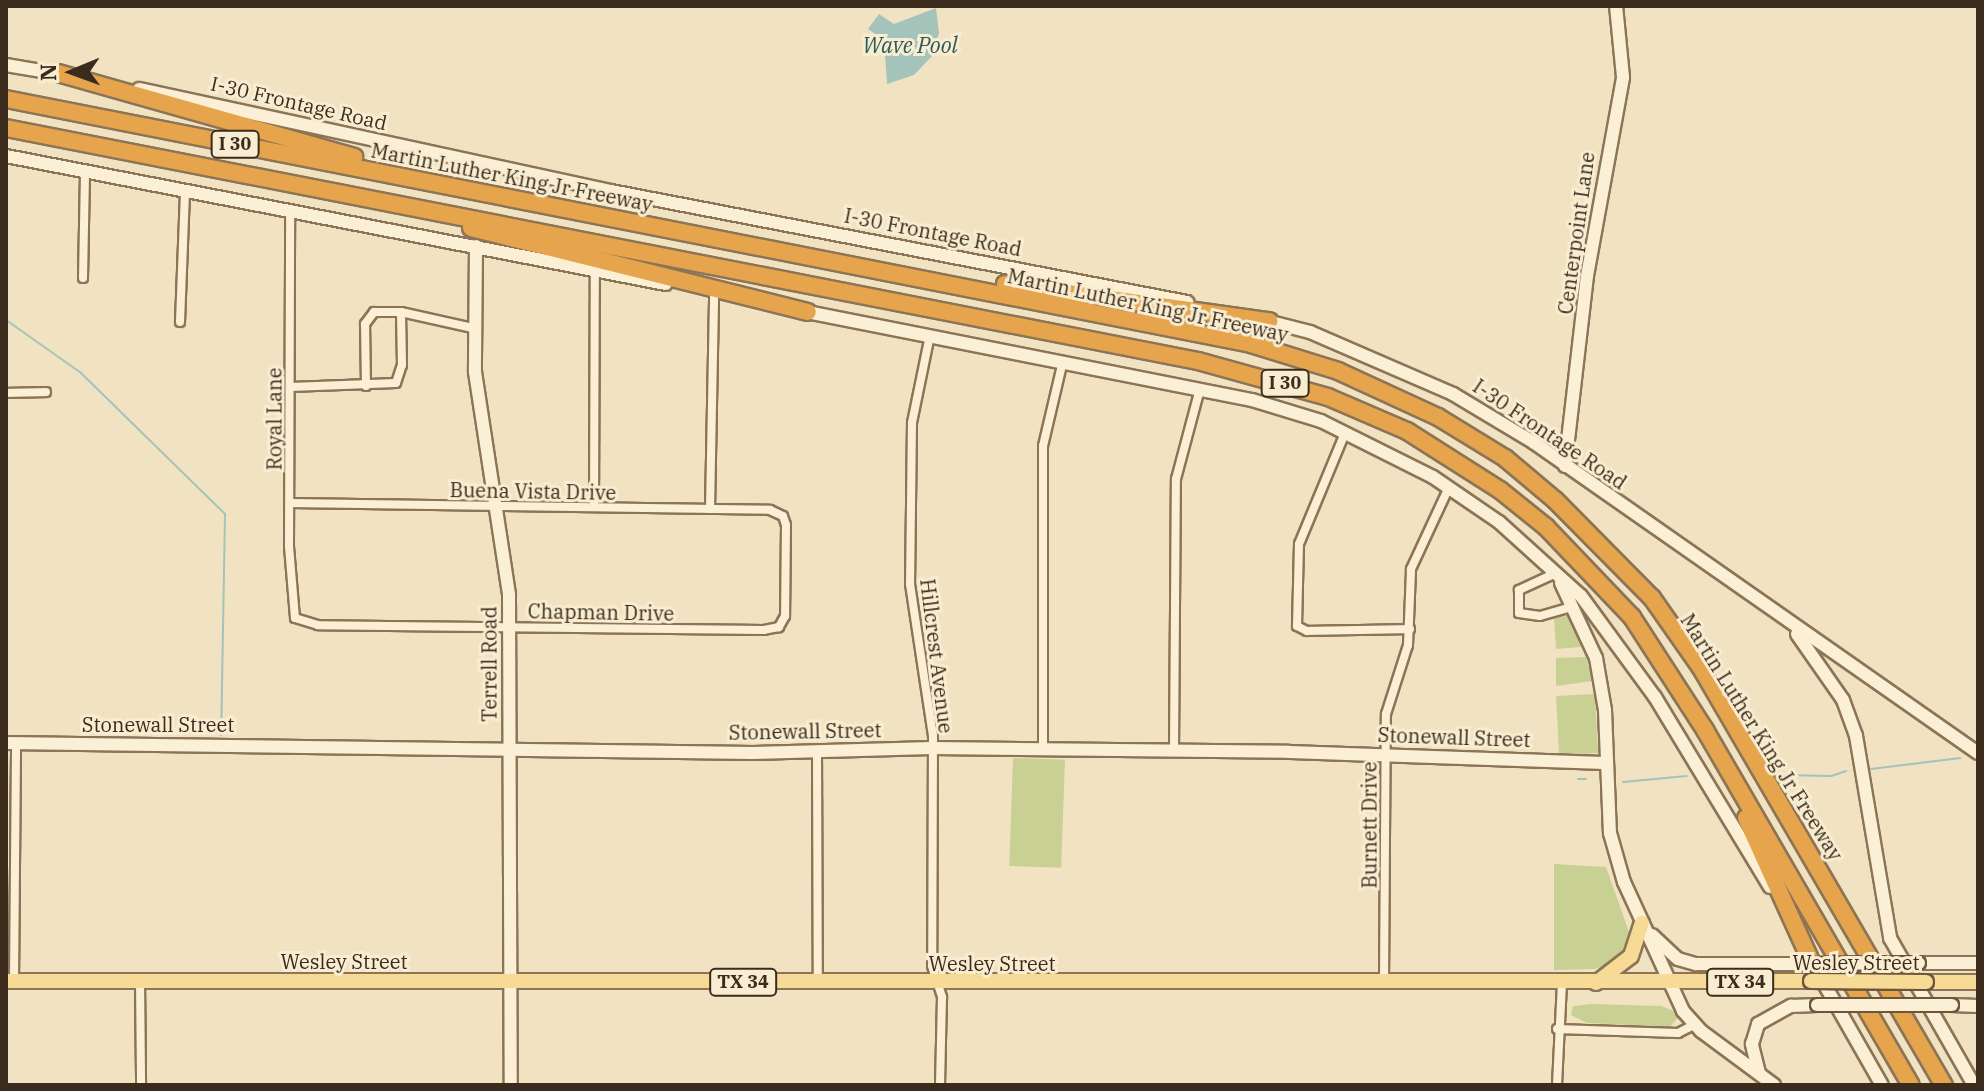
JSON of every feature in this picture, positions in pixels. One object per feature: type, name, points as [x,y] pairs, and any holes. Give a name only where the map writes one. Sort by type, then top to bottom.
[{"type":"highway","points":[[58,73],[463,188]]},
{"type":"highway","name":"Martin Luther King Jr Freeway","points":[[6,99],[1265,348],[1389,393],[1505,458],[1590,531],[1660,610],[1732,720],[1944,1085]]},
{"type":"highway","name":"I 30","points":[[6,128],[1198,361],[1278,381],[1367,412],[1489,482],[1568,548],[1639,626],[1705,730],[1911,1085]]},
{"type":"highway","points":[[334,192],[808,312]]},
{"type":"highway","points":[[847,263],[1269,321]]},
{"type":"highway","points":[[1705,730],[1806,961]]},
{"type":"main road","name":"Centerpoint Lane","points":[[1565,466],[1587,276],[1623,77],[1616,6]]},
{"type":"main road","name":"I-30 Frontage Road","points":[[6,65],[58,73],[611,191],[1269,321],[1424,379],[1565,466],[1978,753]]},
{"type":"main road","points":[[6,156],[1200,389],[1298,412],[1345,433],[1449,487],[1556,573],[1612,634],[1655,697],[1806,961],[1882,1085]]},
{"type":"main road","name":"Terrell Road","points":[[476,246],[475,372],[509,626],[511,1085]]},
{"type":"main road","points":[[1556,573],[1596,658],[1605,710],[1610,833],[1642,923],[1669,983],[1694,1025],[1774,1085]]},
{"type":"main road","name":"I-30 Frontage Road","points":[[1781,617],[1817,657],[1843,700],[1856,736],[1890,938],[1974,1085]]},
{"type":"main road","name":"Stonewall Street","points":[[11,743],[817,752],[932,748],[1043,749],[1385,755],[1605,763]]},
{"type":"main road","points":[[1642,923],[1678,959],[1696,964],[1806,961],[1978,963]]},
{"type":"main road","points":[[1596,983],[1631,956],[1642,923]]},
{"type":"main road","name":"Wesley Street","points":[[10,981],[1978,982]]},
{"type":"main road","points":[[1759,1073],[1752,1044],[1758,1024],[1781,1009],[1817,1005],[1978,1006]]},
{"type":"street","points":[[83,278],[85,171]]},
{"type":"street","points":[[180,322],[185,193]]},
{"type":"street","name":"Royal Lane","points":[[290,213],[289,594],[291,611],[300,621]]},
{"type":"street","points":[[594,507],[595,270]]},
{"type":"street","points":[[710,509],[714,294]]},
{"type":"street","points":[[366,386],[367,319],[379,311],[401,312],[477,329]]},
{"type":"street","points":[[290,387],[392,385],[399,378],[401,312]]},
{"type":"street","name":"Hillcrest Avenue","points":[[930,335],[912,423],[910,584],[932,748],[932,966],[942,997],[940,1085]]},
{"type":"street","points":[[1043,749],[1043,446],[1063,361]]},
{"type":"street","points":[[1174,751],[1176,479],[1200,389]]},
{"type":"street","points":[[6,393],[46,392]]},
{"type":"street","points":[[1345,433],[1299,544],[1297,626],[1307,631],[1410,629]]},
{"type":"street","name":"Burnett Drive","points":[[1384,983],[1386,714],[1410,629],[1411,569],[1449,487]]},
{"type":"street","name":"Buena Vista Drive","points":[[290,503],[775,511]]},
{"type":"street","name":"Chapman Drive","points":[[300,621],[779,627],[786,605],[786,525],[775,511]]},
{"type":"street","points":[[1556,573],[1519,590],[1519,613],[1540,616],[1574,606]]},
{"type":"street","points":[[10,981],[11,743]]},
{"type":"street","points":[[817,752],[818,982]]},
{"type":"street","points":[[140,981],[141,1085]]},
{"type":"street","points":[[1557,1085],[1557,1029],[1562,983]]},
{"type":"street","points":[[1557,1029],[1678,1033],[1694,1025]]},
{"type":"green space","points":[[1569,616],[1581,647],[1556,649],[1554,617]]},
{"type":"green space","points":[[1586,657],[1593,681],[1556,686],[1556,658]]},
{"type":"green space","points":[[1595,694],[1598,753],[1559,755],[1556,696]]},
{"type":"green space","points":[[1013,758],[1065,760],[1061,868],[1009,866]]},
{"type":"green space","points":[[1554,864],[1606,867],[1629,932],[1627,948],[1617,961],[1595,969],[1554,970]]},
{"type":"green space","points":[[1573,1006],[1661,1006],[1681,1014],[1670,1027],[1587,1023],[1571,1015]]},
{"type":"water","name":"Wave Pool","points":[[936,8],[939,33],[932,56],[914,75],[887,84],[884,40],[868,29],[879,14],[894,24]]},
{"type":"waterway","points":[[6,320],[81,373],[225,514],[221,735]]},
{"type":"waterway","points":[[1871,769],[1960,758]]},
{"type":"waterway","points":[[1782,775],[1831,776],[1846,771]]},
{"type":"waterway","points":[[1623,782],[1687,776]]},
{"type":"waterway","points":[[1578,779],[1586,779]]}]
